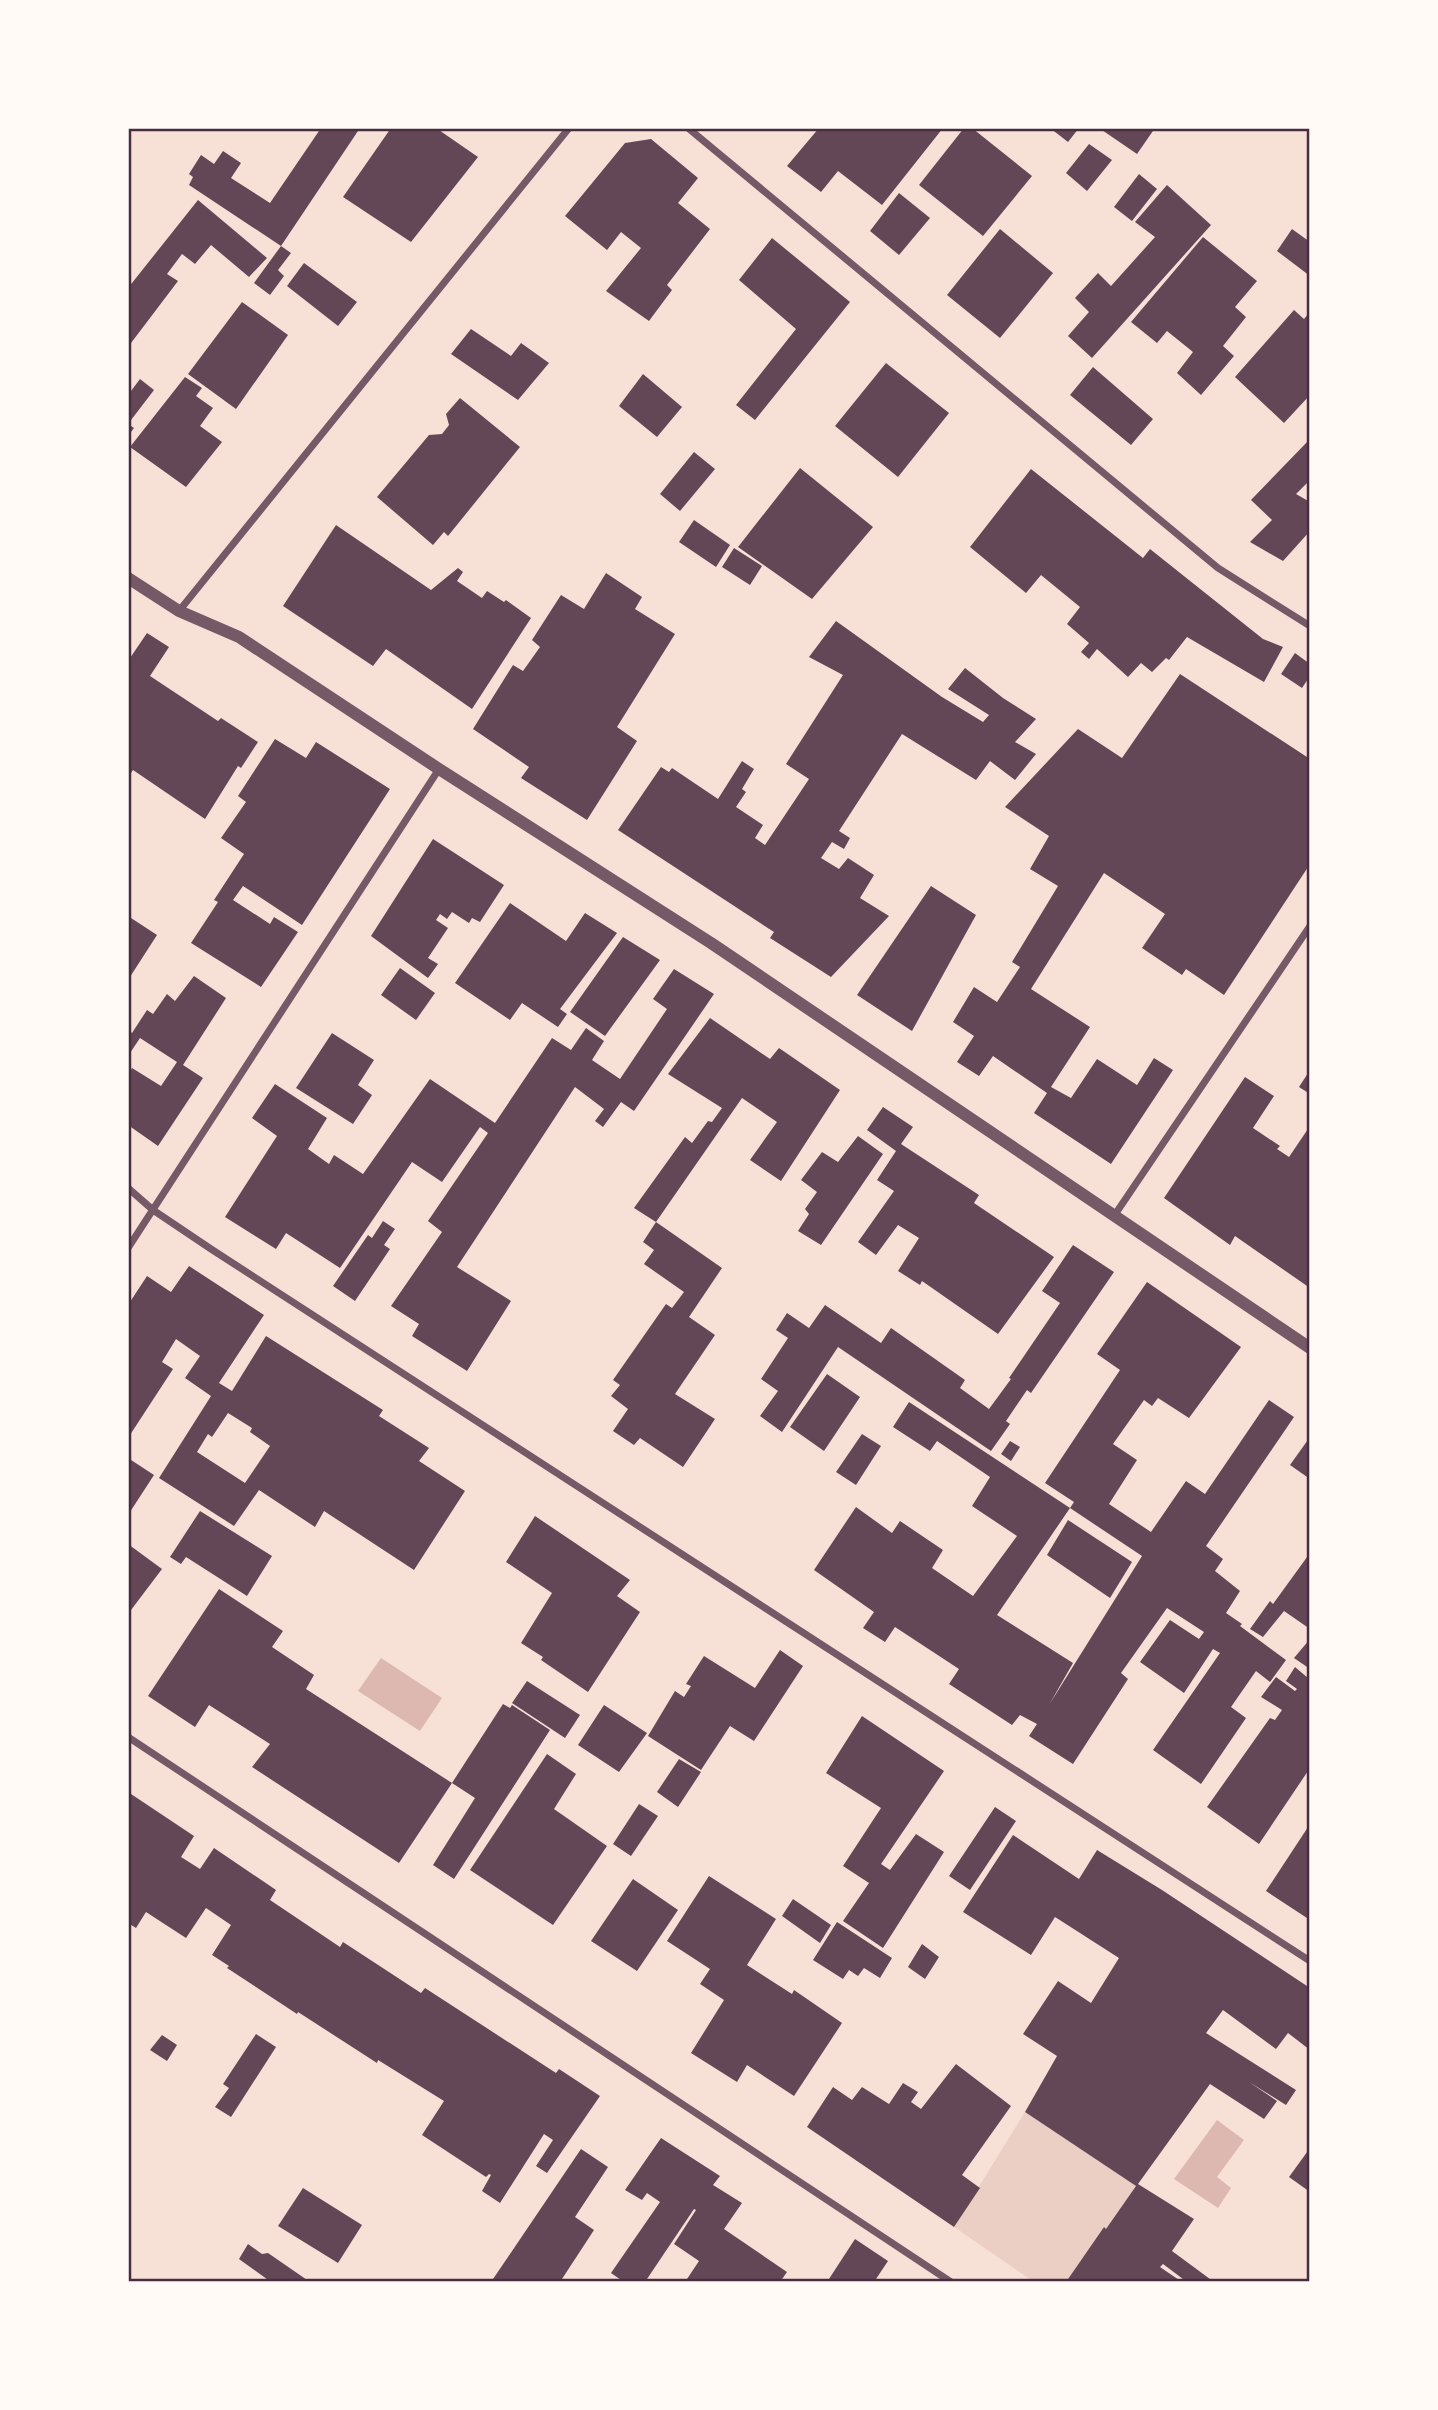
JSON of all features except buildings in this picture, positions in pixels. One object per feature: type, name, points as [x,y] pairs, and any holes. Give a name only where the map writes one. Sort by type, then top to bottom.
[{"type":"street","points":[[179,611],[569,128]]},
{"type":"street","points":[[688,128],[1218,568],[1310,626]]},
{"type":"street","points":[[128,578],[179,611],[239,636],[439,769],[711,943],[1310,1348]]},
{"type":"street","points":[[128,1248],[439,769]]},
{"type":"street","points":[[1114,1216],[1310,926]]},
{"type":"street","points":[[128,1188],[153,1210],[1310,1961]]},
{"type":"street","points":[[128,1737],[951,2282]]},
{"type":"shaded area","points":[[381,1658],[442,1698],[420,1731],[358,1691]]},
{"type":"shaded area","points":[[1025,2112],[1136,2186],[1066,2282],[1034,2282],[954,2227]]},
{"type":"shaded area","points":[[1217,2120],[1244,2140],[1217,2177],[1231,2188],[1218,2208],[1174,2179]]}]
